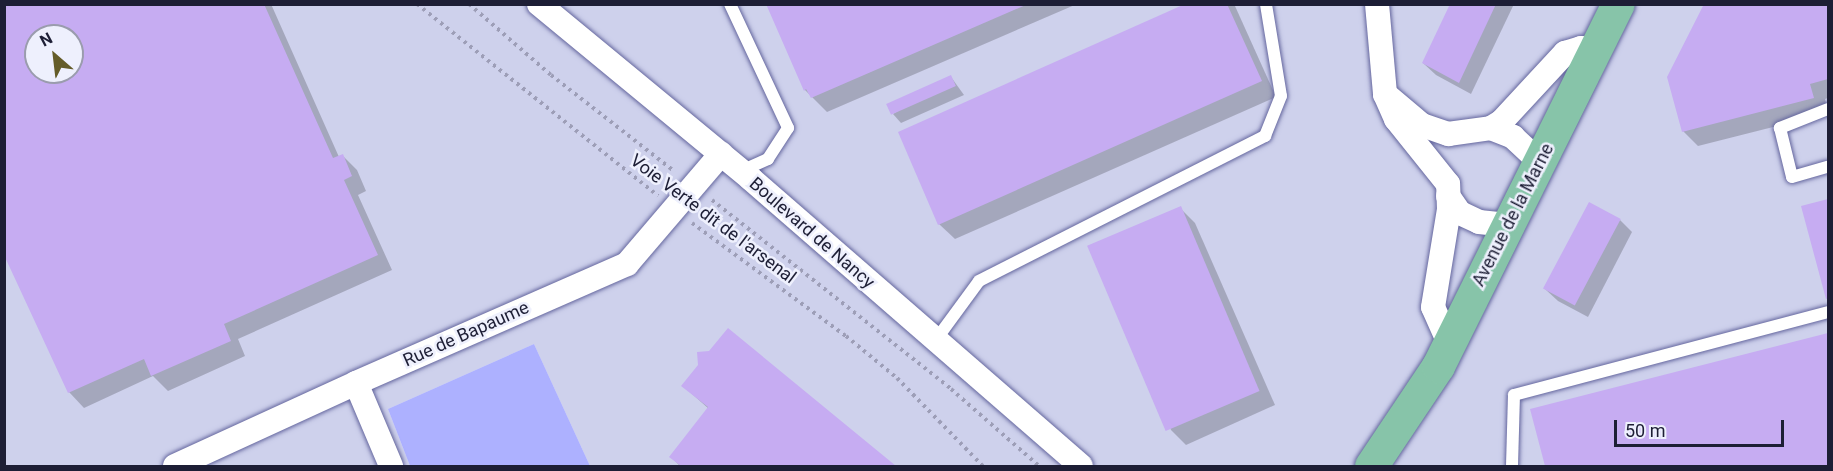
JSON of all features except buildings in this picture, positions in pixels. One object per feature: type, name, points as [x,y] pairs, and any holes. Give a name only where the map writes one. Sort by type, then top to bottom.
[{"type":"main road","name":"Avenue de la Marne","points":[[1371,466],[1438,366],[1618,4]]},
{"type":"main road","name":"Avenue de la Marne","points":[[1392,466],[1400,420]]},
{"type":"street","name":"Boulevard de Nancy","points":[[539,4],[741,171],[1081,466]]},
{"type":"street","points":[[1377,4],[1386,94],[1396,119],[1448,184],[1449,209],[1433,307],[1449,343]]},
{"type":"street","points":[[1386,94],[1422,125],[1448,135],[1491,128],[1502,121],[1565,53],[1581,48],[1594,53]]},
{"type":"street","points":[[1491,128],[1513,137],[1540,162]]},
{"type":"street","name":"Rue de Bapaume","points":[[175,466],[356,383],[627,264],[721,154]]},
{"type":"street","points":[[1448,196],[1460,213],[1479,222],[1508,225]]},
{"type":"street","points":[[356,383],[391,466]]},
{"type":"street","points":[[1361,466],[1400,420]]},
{"type":"lane","points":[[730,4],[788,128],[768,159],[741,171]]},
{"type":"lane","points":[[935,341],[979,281],[1265,136],[1281,96],[1266,4]]},
{"type":"lane","points":[[1828,109],[1780,128],[1792,177],[1828,167]]},
{"type":"lane","points":[[1512,466],[1514,395],[1828,312]]},
{"type":"path","name":"Voie Verte dit de l'arsenal","points":[[417,4],[667,202],[674,210],[809,309],[897,378],[983,466]]},
{"type":"path","points":[[469,4],[551,75],[951,389],[1040,466]]},
{"type":"shaded area","points":[[4,5],[1828,5],[1828,466],[590,466],[534,344],[388,409],[410,466],[5,466]]},
{"type":"shaded area","points":[[534,344],[590,466],[410,466],[388,409]]}]
